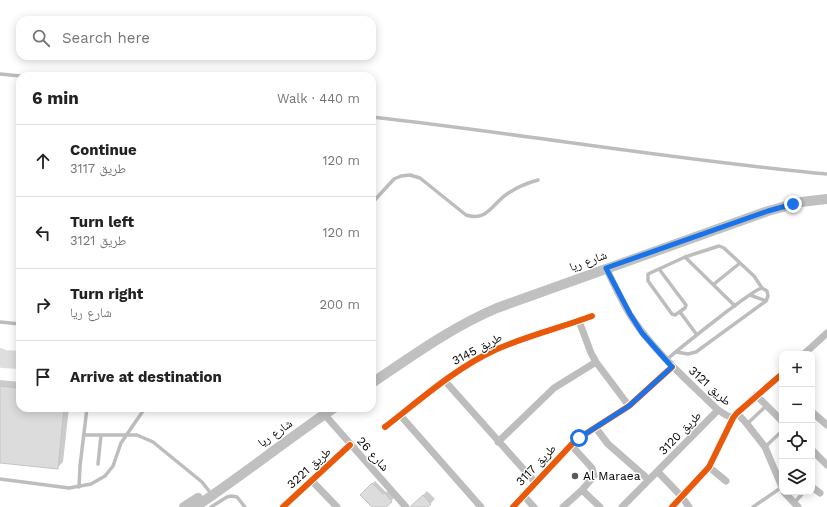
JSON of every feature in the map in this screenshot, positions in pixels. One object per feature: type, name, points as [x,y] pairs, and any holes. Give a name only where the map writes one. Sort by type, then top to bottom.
[{"type":"main road","name":"شارع ريا","points":[[376,380],[472,319],[509,303],[768,211],[801,202],[827,199]]},
{"type":"main road","name":"شارع ريا","points":[[204,506],[251,466],[327,412]]},
{"type":"main road","name":"شارع ريا","points":[[184,507],[240,471],[251,466]]},
{"type":"street","name":"طريق 3121","points":[[606,268],[630,314],[642,333],[672,367],[718,410],[735,416],[748,424],[765,447],[779,480]]},
{"type":"street","name":"طريق 3145","points":[[385,427],[445,380],[494,350],[592,316]]},
{"type":"street","points":[[578,322],[596,362],[629,406]]},
{"type":"street","points":[[807,351],[827,333]]},
{"type":"street","points":[[498,442],[554,388],[596,362]]},
{"type":"street","name":"طريق 3117","points":[[513,507],[571,445],[595,427],[629,406],[672,367]]},
{"type":"street","points":[[672,507],[709,467],[735,416],[756,395],[779,377]]},
{"type":"street","name":"طريق 3145","points":[[445,380],[498,442],[536,482]]},
{"type":"street","points":[[775,380],[779,383]]},
{"type":"street","points":[[756,395],[779,418]]},
{"type":"street","name":"طريق 3120","points":[[622,507],[718,410]]},
{"type":"street","name":"شارع 26","points":[[324,414],[406,507]]},
{"type":"street","points":[[400,415],[481,507]]},
{"type":"street","points":[[815,415],[827,425]]},
{"type":"street","points":[[595,427],[608,444],[649,480]]},
{"type":"street","name":"طريق 3221","points":[[283,507],[350,445]]},
{"type":"street","points":[[563,507],[592,479],[594,472],[571,445]]},
{"type":"street","points":[[815,453],[827,465]]},
{"type":"street","points":[[709,467],[726,481]]},
{"type":"street","name":"طريق 3120","points":[[658,472],[682,496],[689,507]]},
{"type":"street","points":[[312,481],[337,507]]},
{"type":"street","points":[[815,489],[820,493]]},
{"type":"street","points":[[582,490],[600,507]]},
{"type":"street","points":[[523,495],[534,507]]},
{"type":"street","points":[[787,495],[796,505]]},
{"type":"lane","points":[[0,74],[16,76]]},
{"type":"lane","points":[[376,118],[459,127],[647,153],[827,174]]},
{"type":"lane","points":[[376,199],[394,179],[401,176],[410,175],[420,178],[466,215],[475,217],[485,214],[498,201],[513,190],[529,182],[538,180]]},
{"type":"lane","points":[[659,269],[686,305],[685,308],[676,315],[672,315],[648,281],[648,274],[685,257],[719,246],[724,248],[754,276],[762,288],[768,293],[766,301],[696,352],[688,354],[676,352]]},
{"type":"lane","points":[[685,257],[735,306]]},
{"type":"lane","points":[[714,284],[740,263]]},
{"type":"lane","points":[[666,360],[757,289],[762,288]]},
{"type":"lane","points":[[750,295],[766,301]]},
{"type":"lane","points":[[680,312],[697,335]]},
{"type":"lane","points":[[0,322],[16,324]]},
{"type":"lane","points":[[748,424],[766,406]]},
{"type":"lane","points":[[79,487],[87,412]]},
{"type":"lane","points":[[0,479],[69,488],[90,484],[105,476],[113,466],[121,443],[142,412]]},
{"type":"lane","points":[[84,435],[128,434],[141,436],[153,442],[202,482],[209,491]]},
{"type":"lane","points":[[765,447],[779,434]]},
{"type":"lane","points":[[98,464],[101,435]]},
{"type":"lane","points":[[753,507],[779,489]]},
{"type":"lane","points":[[796,505],[802,495]]},
{"type":"lane","points":[[204,506],[231,496],[237,497],[244,507]]},
{"type":"building","points":[[0,386],[16,388],[16,412],[64,412],[58,469],[0,463]]},
{"type":"building","points":[[372,483],[383,494],[385,493],[392,502],[386,507],[372,507],[360,495]]},
{"type":"building","points":[[423,495],[431,504],[428,507],[411,507],[411,506]]},
{"type":"taxiway","points":[[0,357],[3,359],[16,360]]},
{"type":"cycle path","points":[[385,427],[465,366],[495,350],[519,340],[592,316]]},
{"type":"cycle path","points":[[513,507],[571,445],[579,438],[629,406],[672,367]]},
{"type":"cycle path","points":[[672,507],[709,467],[733,418],[737,413],[779,377]]},
{"type":"cycle path","points":[[283,507],[350,445]]},
{"type":"place","name":"Al Maraea","points":[[575,476]]},
{"type":"route","points":[[579,438],[629,406],[672,367],[642,333],[619,295],[606,268],[768,211],[793,204]]}]
